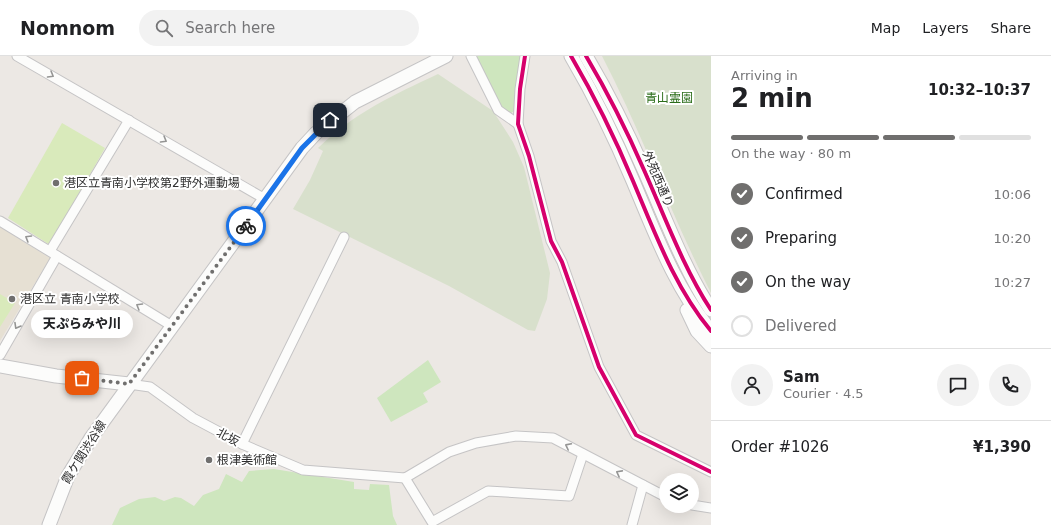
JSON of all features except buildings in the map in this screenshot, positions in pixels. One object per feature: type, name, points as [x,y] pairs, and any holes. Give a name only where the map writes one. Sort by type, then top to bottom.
[{"type":"main road","name":"霞ケ関渋谷線","points":[[49,525],[57,500],[73,466],[90,438],[302,148],[316,133],[355,102],[446,56]]},
{"type":"main road","name":"外苑西通り","points":[[571,56],[594,95],[686,297],[711,332]]},
{"type":"main road","name":"外苑西通り","points":[[586,56],[629,136],[675,242],[701,295],[711,310]]},
{"type":"main road","points":[[680,284],[684,303],[691,320],[697,331],[711,346]]},
{"type":"main road","points":[[0,366],[56,376],[129,384]]},
{"type":"street","points":[[17,56],[265,199]]},
{"type":"street","points":[[471,56],[498,110],[518,124]]},
{"type":"street","points":[[525,56],[520,89],[518,124],[529,156],[551,241],[562,262],[599,367],[636,435],[711,472]]},
{"type":"street","points":[[0,355],[53,253],[129,120]]},
{"type":"street","points":[[0,221],[172,326]]},
{"type":"street","points":[[242,444],[344,237]]},
{"type":"street","name":"北坂","points":[[129,384],[150,387],[193,418],[242,444],[303,470],[405,478]]},
{"type":"street","points":[[583,454],[569,496],[488,491],[432,522],[405,478],[449,452],[476,443],[516,436],[553,438],[659,493]]},
{"type":"street","points":[[632,525],[643,485]]},
{"type":"street","points":[[699,506],[711,508]]},
{"type":"shaded area","name":"港区立 青南小学校","points":[[0,227],[50,258],[0,341]]},
{"type":"green space","points":[[522,56],[516,110],[511,113],[503,109],[476,57]]},
{"type":"green space","name":"青山霊園","points":[[602,56],[711,56],[711,293],[696,264],[617,85]]},
{"type":"green space","points":[[438,74],[493,111],[513,142],[524,167],[550,273],[547,299],[535,331],[528,330],[449,286],[293,209],[310,180],[323,151],[318,148],[360,115],[390,97]]},
{"type":"green space","name":"港区立青南小学校第2野外運動場","points":[[62,123],[105,148],[50,245],[8,218]]},
{"type":"green space","points":[[0,294],[15,303],[0,327]]},
{"type":"green space","points":[[428,360],[441,382],[423,393],[428,402],[391,422],[377,398]]},
{"type":"green space","points":[[274,469],[354,482],[354,489],[369,490],[370,484],[389,485],[393,516],[397,525],[112,525],[120,508],[139,499],[155,497],[164,501],[175,497],[181,498],[194,506],[203,495],[219,489],[226,474],[242,482],[249,471]]},
{"type":"cycle path","points":[[525,56],[520,89],[518,124],[529,156],[551,241],[562,262],[599,367],[636,435],[711,472]]},
{"type":"cycle path","points":[[571,56],[612,133],[676,278],[698,314],[711,331]]},
{"type":"cycle path","points":[[586,56],[638,155],[683,259],[711,310]]},
{"type":"way so far","points":[[82,378],[129,384],[144,366],[246,226]]},
{"type":"place","name":"港区立青南小学校第2野外運動場","points":[[56,183]]},
{"type":"place","name":"港区立 青南小学校","points":[[12,299]]},
{"type":"place","name":"天ぷらみや川","points":[[82,378]]},
{"type":"place","name":"根津美術館","points":[[209,460]]},
{"type":"route","points":[[246,226],[302,148],[330,120]]}]
